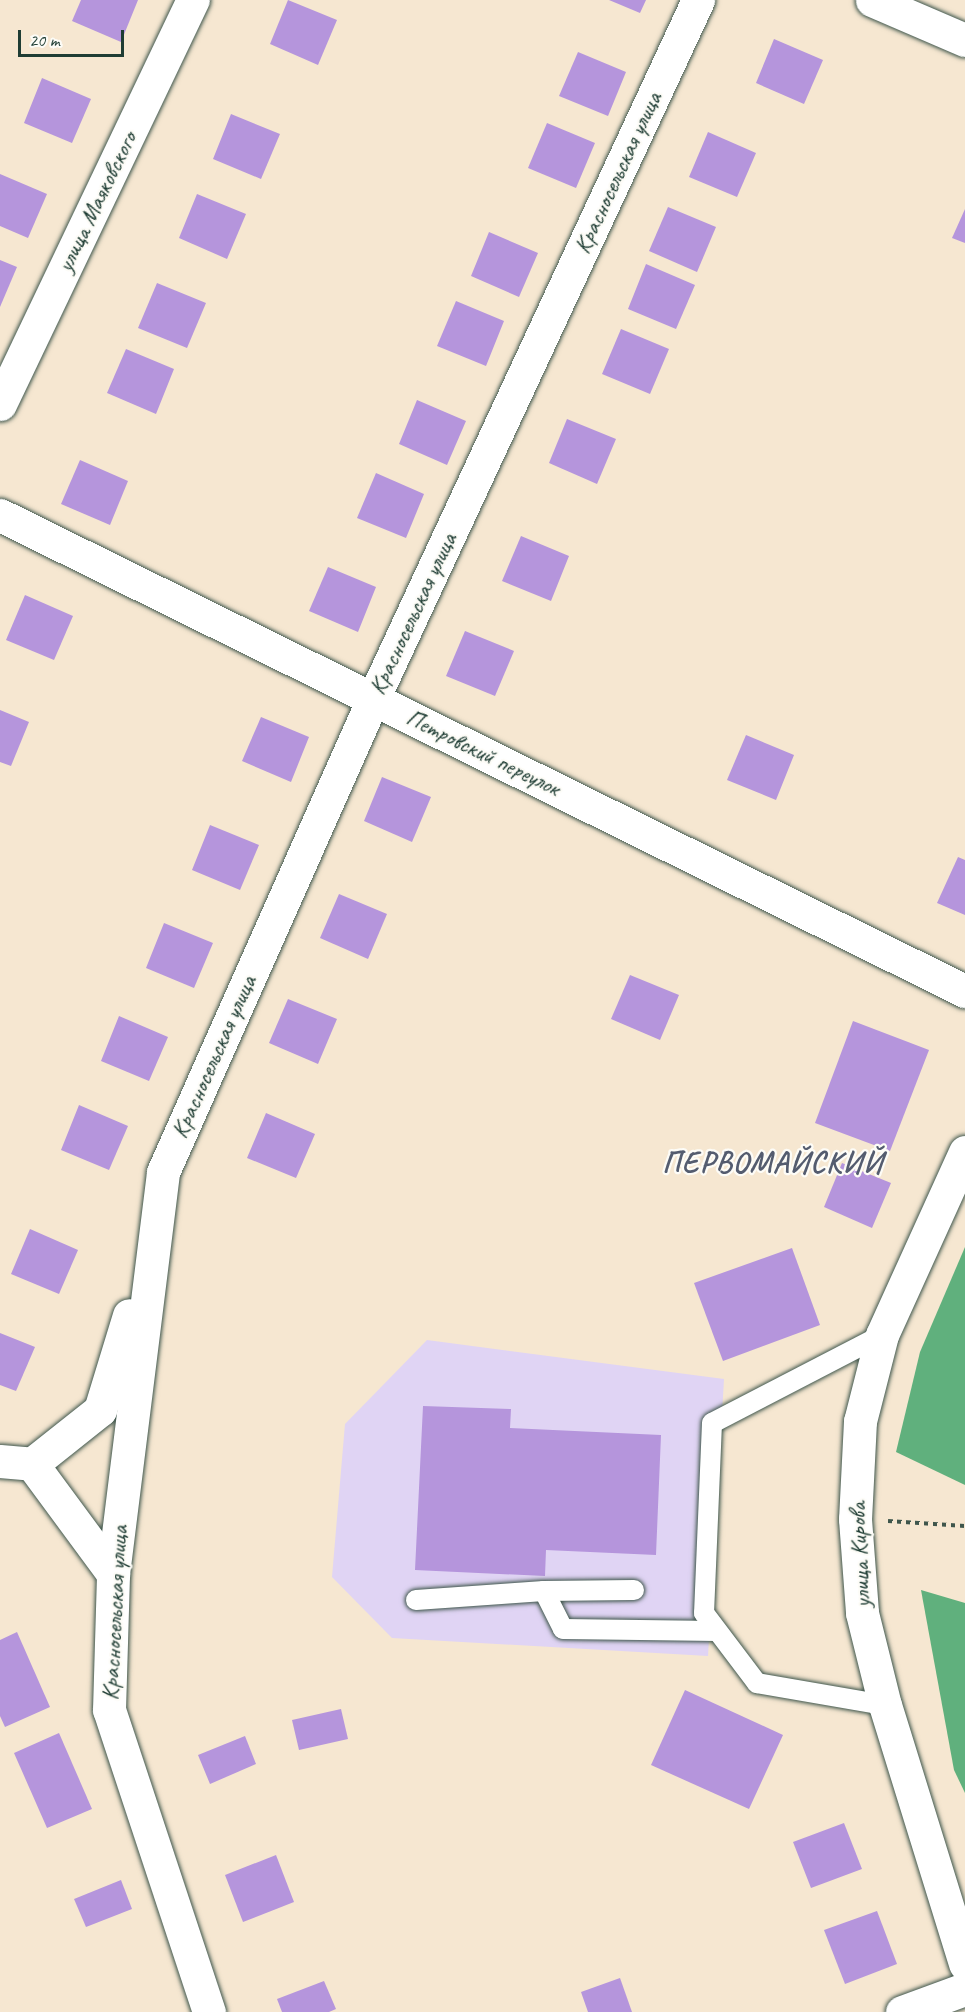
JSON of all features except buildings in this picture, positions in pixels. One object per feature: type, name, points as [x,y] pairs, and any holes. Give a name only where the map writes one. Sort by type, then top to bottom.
[{"type":"street","name":"улица Маяковского","points":[[0,404],[193,0]]},
{"type":"street","name":"Красносельская улица","points":[[209,2012],[109,1710],[113,1574],[163,1172],[373,699],[698,0]]},
{"type":"street","points":[[872,0],[965,40]]},
{"type":"street","name":"Петровский переулок","points":[[0,515],[965,991]]},
{"type":"street","name":"улица Кирова","points":[[965,1152],[882,1335],[860,1421],[855,1519],[862,1613],[885,1705],[965,1964]]},
{"type":"street","name":"Красносельская улица","points":[[32,1464],[100,1410],[154,1236]]},
{"type":"street","points":[[0,1461],[32,1464],[113,1574]]},
{"type":"street","points":[[902,2012],[965,1989]]},
{"type":"lane","points":[[882,1335],[712,1423],[704,1613],[757,1683],[885,1705]]},
{"type":"lane","points":[[416,1600],[544,1591],[634,1590]]},
{"type":"lane","points":[[544,1591],[563,1629],[717,1631]]},
{"type":"path","points":[[855,1519],[965,1526]]},
{"type":"shaded area","points":[[427,1340],[724,1379],[708,1656],[392,1638],[332,1577],[345,1424]]},
{"type":"green space","points":[[965,1247],[965,1485],[896,1452],[920,1352]]},
{"type":"green space","points":[[921,1590],[965,1603],[965,1793],[954,1770]]},
{"type":"district","name":"ПЕРВОМАЙСКИЙ","points":[[773,1162]]}]
